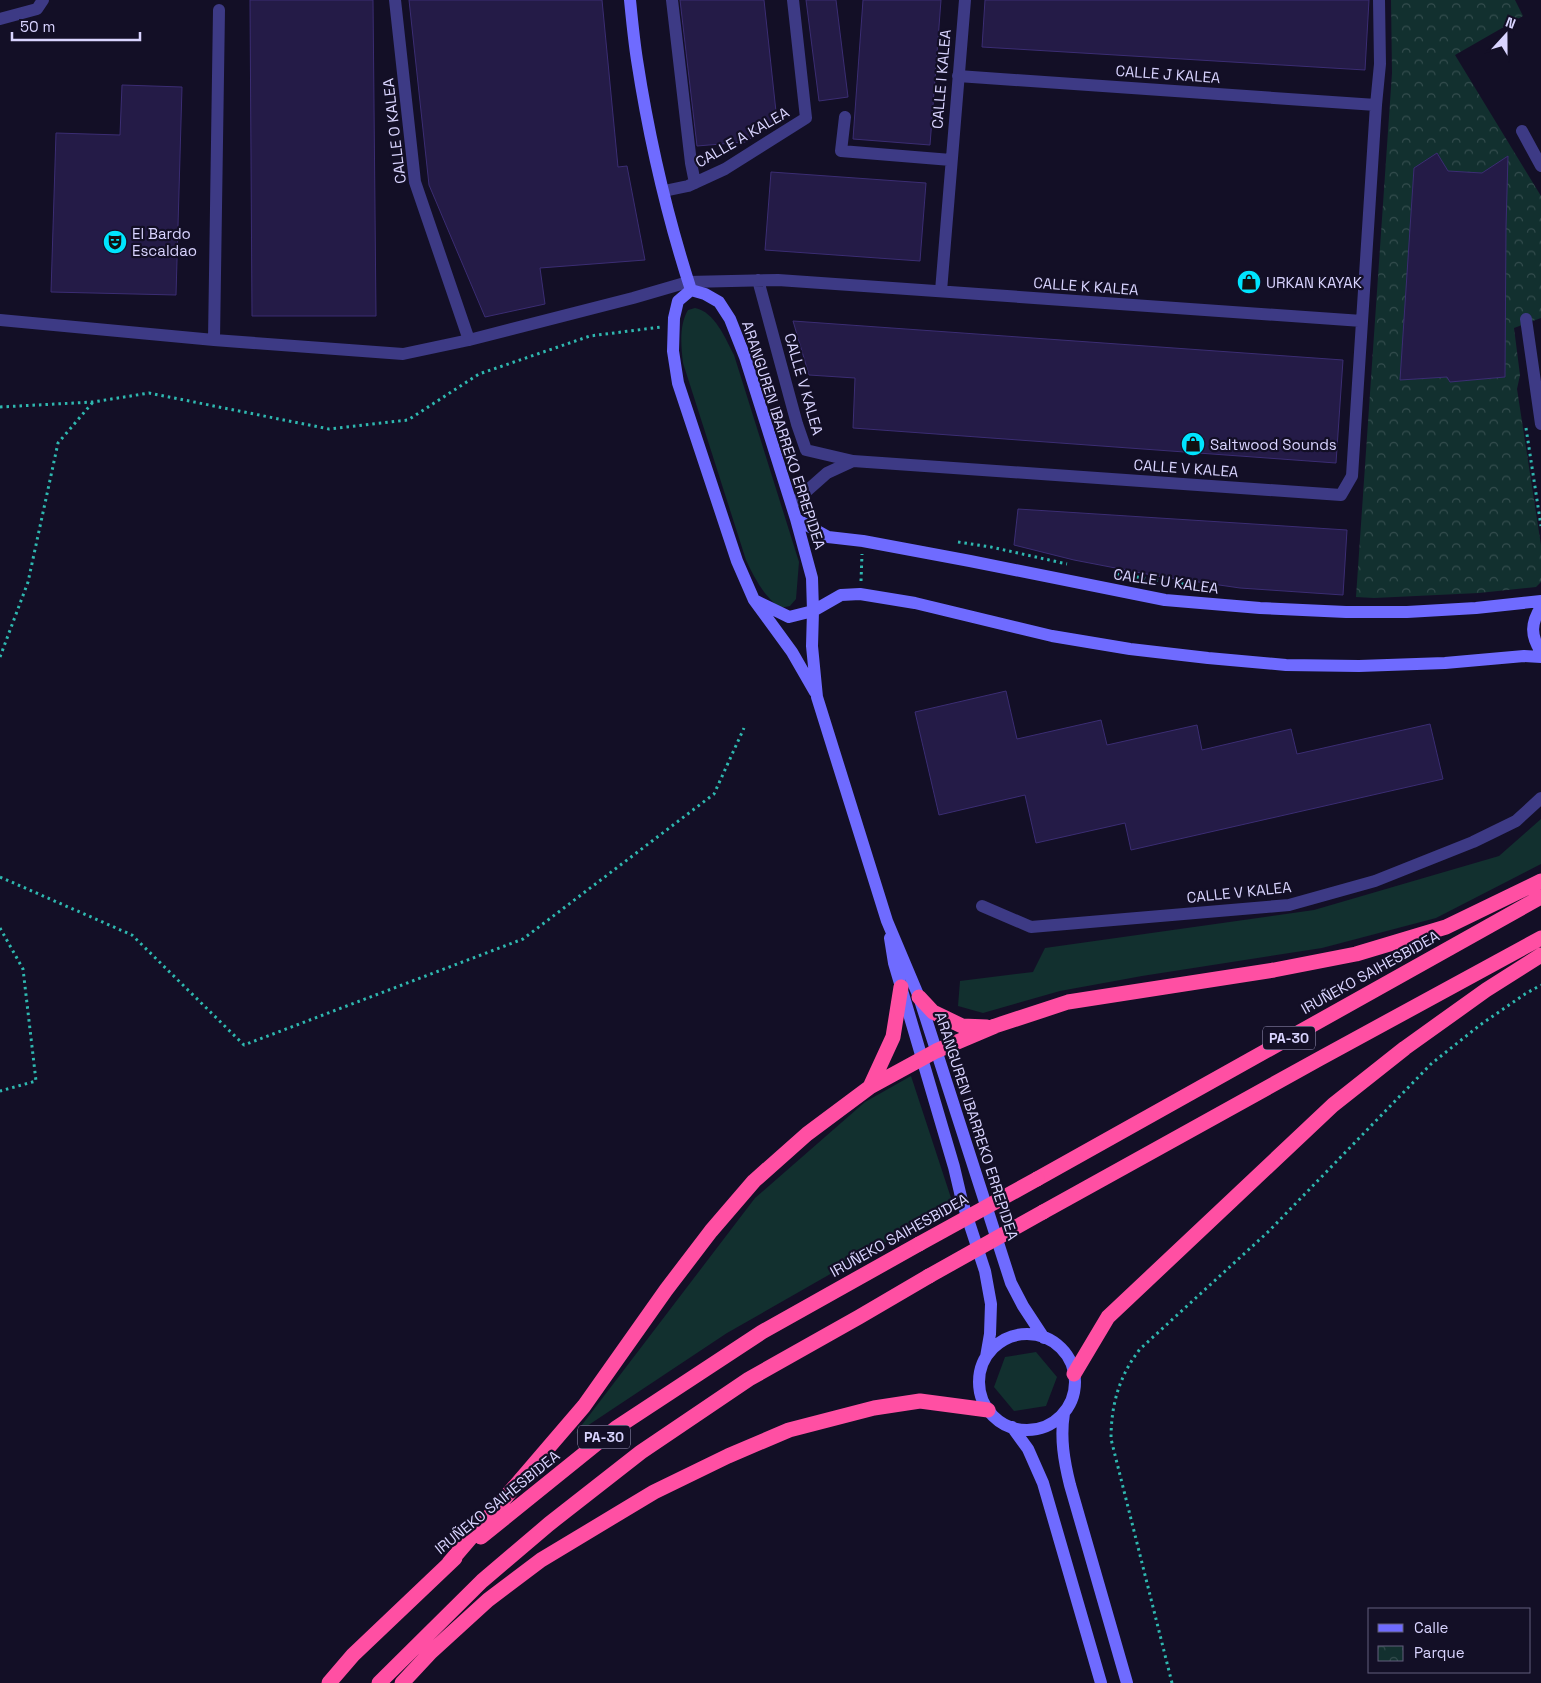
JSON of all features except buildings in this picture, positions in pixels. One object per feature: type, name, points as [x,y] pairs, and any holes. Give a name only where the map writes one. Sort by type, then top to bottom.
[{"type":"highway","points":[[449,1563],[584,1406],[710,1231],[754,1181],[807,1134],[870,1087],[919,1064],[936,1051],[991,1027],[1068,1002],[1274,970],[1356,954],[1446,927],[1541,881]]},
{"type":"highway","name":"IRUÑEKO SAIHESBIDEA","points":[[329,1683],[353,1656],[449,1563],[616,1428],[762,1332],[1541,897]]},
{"type":"highway","name":"PA-30","points":[[379,1683],[482,1581],[549,1524],[641,1452],[749,1378],[1043,1212],[1541,938]]},
{"type":"highway","points":[[1074,1374],[1108,1317],[1333,1105],[1405,1048],[1486,990],[1541,955]]},
{"type":"highway","points":[[870,1087],[893,1037],[901,987]]},
{"type":"highway","points":[[919,997],[933,1012],[962,1026],[991,1027]]},
{"type":"highway","points":[[402,1683],[431,1652],[488,1600],[541,1560],[654,1492],[728,1456],[789,1430],[874,1408],[920,1401],[988,1410]]},
{"type":"street","points":[[0,19],[37,8],[43,0]]},
{"type":"street","name":"CALLE O KALEA","points":[[395,0],[415,182],[469,340]]},
{"type":"street","points":[[0,320],[214,340],[403,354],[469,340],[633,298],[689,286],[664,192],[636,60],[630,0]]},
{"type":"street","name":"CALLE A KALEA","points":[[672,0],[695,183]]},
{"type":"street","name":"CALLE A KALEA","points":[[664,192],[695,183],[725,169],[806,118],[793,0]]},
{"type":"street","name":"CALLE I KALEA","points":[[941,292],[965,0]]},
{"type":"street","points":[[1362,322],[1380,64],[1379,0]]},
{"type":"street","points":[[214,340],[219,10]]},
{"type":"street","name":"CALLE J KALEA","points":[[958,76],[1376,104]]},
{"type":"street","points":[[844,117],[841,150],[951,160]]},
{"type":"street","points":[[1522,131],[1541,166]]},
{"type":"street","name":"CALLE V KALEA","points":[[758,280],[797,424],[806,450],[853,461],[1341,495],[1352,476],[1362,322]]},
{"type":"street","name":"CALLE K KALEA","points":[[689,286],[778,280],[1362,322]]},
{"type":"street","name":"ARANGUREN IBARREKO ERREPIDEA","points":[[817,697],[812,646],[812,578],[792,504],[745,357],[730,318],[719,302],[689,286],[678,301],[674,325],[673,350],[678,383],[737,561],[754,600],[792,652],[817,697],[887,921],[919,997],[1011,1283],[1023,1306],[1044,1338]]},
{"type":"street","points":[[1526,319],[1541,424]]},
{"type":"street","name":"CALLE V KALEA","points":[[792,504],[827,473],[853,461]]},
{"type":"street","name":"CALLE U KALEA","points":[[796,519],[828,537],[863,541],[970,561],[1165,600],[1260,608],[1346,612],[1408,612],[1476,608],[1541,601]]},
{"type":"street","points":[[754,600],[789,617],[813,611],[841,596],[860,594],[915,603],[1052,636],[1130,649],[1286,665],[1359,666],[1445,663],[1524,656],[1541,657]]},
{"type":"street","points":[[1541,607],[1533,620],[1534,642],[1541,652]]},
{"type":"street","name":"CALLE V KALEA","points":[[982,906],[1031,927],[1289,905],[1375,881],[1473,842],[1516,821],[1541,798]]},
{"type":"street","name":"ARANGUREN IBARREKO ERREPIDEA","points":[[887,921],[894,963],[919,1064],[954,1167],[962,1202],[985,1271],[991,1304],[990,1334],[986,1357]]},
{"type":"street","points":[[919,1064],[934,1076],[961,1155],[977,1178]]},
{"type":"street","points":[[1031,1334],[1044,1338],[1058,1346],[1069,1358],[1074,1374],[1074,1388],[1071,1401],[1064,1413],[1053,1422],[1040,1428],[1026,1430],[1012,1427],[999,1420],[988,1410],[982,1398],[979,1384],[980,1370],[986,1357],[994,1347],[1005,1339],[1018,1335],[1031,1334]]},
{"type":"street","points":[[1064,1413],[1061,1431],[1070,1485],[1127,1683]]},
{"type":"street","points":[[1012,1427],[1028,1449],[1043,1483],[1101,1683]]},
{"type":"path","points":[[0,407],[93,402],[149,394],[329,429],[408,420],[479,374],[590,336],[674,325]]},
{"type":"path","points":[[0,657],[28,582],[58,443],[93,402]]},
{"type":"path","points":[[860,594],[863,541]]},
{"type":"path","points":[[954,542],[991,547],[1071,564]]},
{"type":"path","name":"CALLE U KALEA","points":[[1117,574],[1205,587]]},
{"type":"path","points":[[0,877],[132,935],[244,1045],[523,939],[714,794],[744,728]]},
{"type":"path","points":[[0,928],[23,969],[36,1081],[0,1091]]},
{"type":"path","points":[[1172,1683],[1111,1440],[1114,1401],[1120,1381],[1129,1363],[1140,1350],[1269,1231],[1431,1064],[1480,1025],[1541,985]]},
{"type":"green space","points":[[1391,0],[1515,0],[1523,16],[1455,55],[1541,196],[1541,318],[1514,328],[1520,375],[1517,389],[1541,545],[1541,582],[1536,587],[1479,593],[1374,598],[1356,597],[1392,73]]},
{"type":"green space","points":[[695,308],[702,310],[714,320],[734,355],[799,562],[796,599],[790,606],[780,608],[769,598],[756,580],[746,560],[683,363],[681,343],[683,322],[688,310]]},
{"type":"green space","points":[[1541,819],[1541,864],[1436,918],[1322,948],[1142,976],[1060,991],[983,1013],[958,1006],[960,981],[1033,972],[1045,948],[1314,910],[1499,856]]},
{"type":"green space","points":[[911,1076],[953,1204],[727,1333],[575,1434],[755,1198],[865,1102]]},
{"type":"green space","points":[[1036,1352],[1057,1377],[1046,1406],[1014,1411],[994,1387],[1005,1357]]},
{"type":"place","name":"El Bardo Escaldao","points":[[115,242]]},
{"type":"place","name":"URKAN KAYAK","points":[[1249,282]]},
{"type":"place","name":"Saltwood Sounds","points":[[1193,444]]}]
